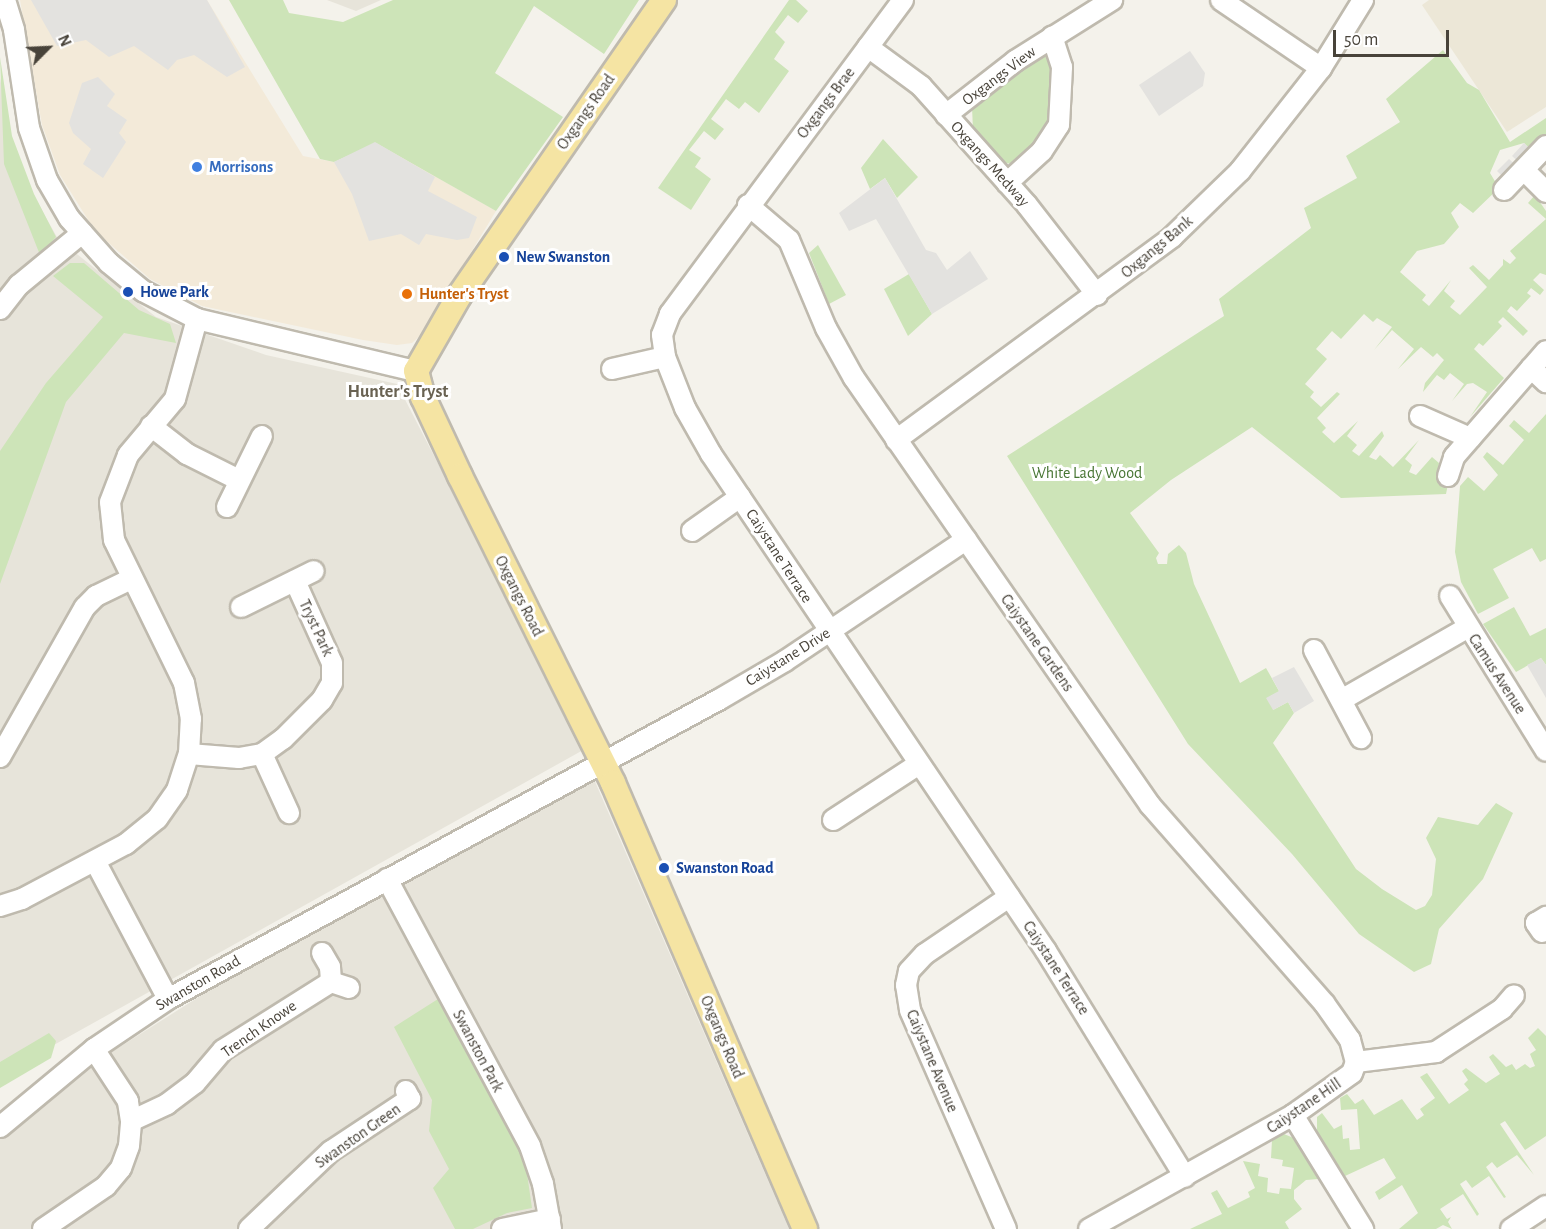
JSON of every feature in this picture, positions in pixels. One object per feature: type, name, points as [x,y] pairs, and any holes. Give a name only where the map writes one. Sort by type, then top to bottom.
[{"type":"main road","name":"Oxgangs Road","points":[[664,0],[477,269],[416,372],[460,476],[603,763],[805,1229]]},
{"type":"street","points":[[5,0],[14,30],[29,128],[47,180],[82,233],[109,263],[144,291],[197,319],[392,363],[416,372]]},
{"type":"street","name":"Oxgangs Brae","points":[[748,205],[903,0]]},
{"type":"street","name":"Oxgangs View","points":[[946,116],[1015,61],[1112,0]]},
{"type":"street","points":[[1221,0],[1321,68]]},
{"type":"street","name":"Oxgangs Bank","points":[[896,440],[1097,295],[1172,237],[1240,171],[1321,68],[1363,0]]},
{"type":"street","name":"Oxgangs View","points":[[1007,183],[1053,139],[1059,125],[1062,67],[1052,38]]},
{"type":"street","name":"Oxgangs Medway","points":[[868,47],[912,77],[1007,183],[1097,295]]},
{"type":"street","points":[[1504,190],[1546,146]]},
{"type":"street","points":[[1524,170],[1546,192]]},
{"type":"street","name":"Caiystane Terrace","points":[[748,205],[670,314],[662,335],[665,357],[692,423],[829,632],[1093,1024],[1185,1177]]},
{"type":"street","name":"Caiystane Gardens","points":[[748,205],[789,240],[835,345],[896,440],[1155,812],[1324,1002],[1350,1041],[1356,1062]]},
{"type":"street","points":[[0,309],[19,285],[82,233]]},
{"type":"street","points":[[0,906],[22,899],[126,844],[157,819],[177,790],[189,754],[191,719],[184,683],[131,579],[114,540],[110,502],[128,455],[175,399],[197,319]]},
{"type":"street","points":[[1448,476],[1454,457],[1546,351]]},
{"type":"street","points":[[612,369],[665,357]]},
{"type":"street","points":[[1531,368],[1546,382]]},
{"type":"street","points":[[1420,416],[1470,438]]},
{"type":"street","points":[[152,426],[187,454],[239,480]]},
{"type":"street","points":[[227,507],[262,436]]},
{"type":"street","name":"Caiystane Terrace","points":[[692,531],[740,497]]},
{"type":"street","name":"Caiystane Drive","points":[[603,763],[772,669],[966,540]]},
{"type":"street","name":"Tryst Park","points":[[241,607],[314,571]]},
{"type":"street","points":[[3,744],[85,607],[96,596],[131,579]]},
{"type":"street","name":"Tryst Park","points":[[262,754],[283,739],[322,700],[332,682],[332,663],[295,581]]},
{"type":"street","name":"Camus Avenue","points":[[1450,596],[1467,628],[1546,751]]},
{"type":"street","name":"Camus Avenue","points":[[1343,699],[1467,628]]},
{"type":"street","points":[[1314,650],[1343,699],[1361,738]]},
{"type":"street","points":[[189,754],[228,758],[262,754],[288,813]]},
{"type":"street","name":"Swanston Road","points":[[0,1127],[94,1049],[168,999],[603,763]]},
{"type":"street","points":[[833,820],[920,764]]},
{"type":"street","points":[[95,861],[168,999]]},
{"type":"street","name":"Swanston Park","points":[[387,879],[530,1146],[550,1224]]},
{"type":"street","name":"Caiystane Avenue","points":[[1002,1228],[910,1010],[906,985],[909,971],[925,954],[1009,897]]},
{"type":"street","name":"Trench Knowe","points":[[132,1121],[167,1104],[195,1083],[223,1050],[340,985],[322,952]]},
{"type":"street","points":[[1356,1062],[1436,1052],[1502,1009],[1514,995]]},
{"type":"street","points":[[43,1229],[106,1186],[120,1168],[129,1146],[132,1121],[128,1101],[94,1049]]},
{"type":"street","name":"Caiystane Hill","points":[[1089,1229],[1293,1115],[1348,1076],[1356,1062]]},
{"type":"street","name":"Swanston Green","points":[[249,1229],[331,1151],[410,1099],[406,1091]]},
{"type":"street","points":[[1293,1115],[1363,1229]]},
{"type":"street","points":[[1511,1229],[1546,1206]]},
{"type":"street","points":[[502,1229],[550,1224]]},
{"type":"shaded area","points":[[20,0],[207,0],[303,156],[334,162],[375,142],[496,211],[421,335],[412,343],[397,345],[363,340],[202,306],[150,279],[95,231],[60,175],[42,125]]},
{"type":"shaded area","points":[[31,0],[207,0],[245,67],[227,77],[194,55],[177,60],[168,70],[134,46],[109,57],[86,40],[57,46]]},
{"type":"shaded area","points":[[327,0],[381,0],[356,11]]},
{"type":"shaded area","points":[[1429,0],[1546,0],[1546,107],[1507,132],[1422,5]]},
{"type":"shaded area","points":[[1190,51],[1205,73],[1203,86],[1159,116],[1139,85]]},
{"type":"shaded area","points":[[98,77],[115,94],[107,106],[127,120],[119,133],[126,142],[103,178],[83,164],[91,149],[73,133],[69,123],[82,83]]},
{"type":"shaded area","points":[[0,78],[17,166],[58,239],[156,317],[266,355],[397,384],[585,749],[0,1075]]},
{"type":"shaded area","points":[[375,142],[435,177],[428,191],[477,217],[469,238],[457,240],[426,234],[419,245],[401,234],[369,241],[352,194],[334,162]]},
{"type":"shaded area","points":[[1524,143],[1533,152],[1521,164],[1512,156]]},
{"type":"shaded area","points":[[1509,159],[1518,167],[1506,180],[1497,171]]},
{"type":"shaded area","points":[[885,178],[926,250],[936,253],[947,270],[970,251],[988,279],[932,314],[876,219],[849,231],[839,213]]},
{"type":"shaded area","points":[[1541,658],[1546,665],[1546,698],[1527,665]]},
{"type":"shaded area","points":[[1294,667],[1314,701],[1294,713],[1288,702],[1273,710],[1266,698],[1279,691],[1272,678]]},
{"type":"shaded area","points":[[593,777],[789,1229],[0,1229],[0,1139],[77,1074],[205,993]]},
{"type":"green space","points":[[229,0],[283,0],[289,13],[343,22],[393,0],[639,0],[604,54],[534,6],[495,73],[563,117],[496,211],[376,143],[334,162],[320,159]]},
{"type":"green space","points":[[789,0],[796,0],[808,11],[798,23],[788,15],[775,32],[785,42],[774,59],[789,71],[759,113],[745,102],[739,109],[726,99],[711,119],[724,129],[715,140],[704,131],[689,150],[701,158],[695,167],[711,179],[691,210],[658,188]]},
{"type":"green space","name":"White Lady Wood","points":[[1443,50],[1467,83],[1479,90],[1510,142],[1546,118],[1546,134],[1531,150],[1524,143],[1500,150],[1490,173],[1499,188],[1473,213],[1460,203],[1451,213],[1459,227],[1444,244],[1417,251],[1400,272],[1426,295],[1422,300],[1429,306],[1451,280],[1444,291],[1455,301],[1450,307],[1460,315],[1487,287],[1469,268],[1473,265],[1489,280],[1503,265],[1503,259],[1510,264],[1516,258],[1510,251],[1546,219],[1546,275],[1540,273],[1533,280],[1544,290],[1540,295],[1531,288],[1527,293],[1531,296],[1517,311],[1511,306],[1507,311],[1528,331],[1523,336],[1503,317],[1498,322],[1502,326],[1483,346],[1479,343],[1474,349],[1504,378],[1470,417],[1487,392],[1473,383],[1467,384],[1452,401],[1464,384],[1450,373],[1444,380],[1437,375],[1423,392],[1425,383],[1444,360],[1437,353],[1433,357],[1421,347],[1398,369],[1414,349],[1392,330],[1374,350],[1392,327],[1377,318],[1373,322],[1364,314],[1341,339],[1332,331],[1316,349],[1327,359],[1305,384],[1314,392],[1310,397],[1321,407],[1337,392],[1340,394],[1317,418],[1326,428],[1322,432],[1334,443],[1358,421],[1347,436],[1357,445],[1352,451],[1359,456],[1382,431],[1384,436],[1369,457],[1376,460],[1380,455],[1393,467],[1419,440],[1405,459],[1412,465],[1409,472],[1416,475],[1432,457],[1439,463],[1437,482],[1448,484],[1446,494],[1341,498],[1252,427],[1171,480],[1130,513],[1159,553],[1156,558],[1158,564],[1167,564],[1168,554],[1179,545],[1186,553],[1194,584],[1240,683],[1266,668],[1279,691],[1273,710],[1288,702],[1294,713],[1273,743],[1356,869],[1382,889],[1416,910],[1425,906],[1432,895],[1436,859],[1426,838],[1438,817],[1478,825],[1496,803],[1513,813],[1483,879],[1439,929],[1431,964],[1414,972],[1359,934],[1292,854],[1188,744],[1007,456],[1224,316],[1219,299],[1311,228],[1304,208],[1357,178],[1346,156],[1400,122],[1386,99]]},
{"type":"green space","points":[[1045,54],[1053,65],[1058,93],[1047,135],[1015,164],[1003,163],[973,130],[972,107],[1010,73]]},
{"type":"green space","points":[[0,57],[12,136],[34,194],[56,237],[40,255],[4,164]]},
{"type":"green space","points":[[883,139],[918,177],[897,198],[885,178],[870,189],[861,168]]},
{"type":"green space","points":[[1535,195],[1546,211],[1546,219],[1528,203]]},
{"type":"green space","points":[[818,245],[846,295],[829,304],[809,253]]},
{"type":"green space","points":[[70,263],[84,263],[139,310],[170,324],[176,343],[124,333],[66,402],[0,584],[0,451],[46,383],[103,317],[53,276]]},
{"type":"green space","points":[[909,274],[932,314],[908,336],[884,289]]},
{"type":"green space","points":[[1546,414],[1546,559],[1540,562],[1532,548],[1493,569],[1509,598],[1478,614],[1461,582],[1455,552],[1460,486],[1468,477],[1484,491],[1498,475],[1483,457],[1487,452],[1503,465],[1524,440],[1509,426],[1514,420],[1529,433]]},
{"type":"green space","points":[[1514,607],[1530,636],[1546,628],[1546,665],[1541,658],[1516,672],[1483,624]]},
{"type":"green space","points":[[438,999],[525,1160],[532,1208],[507,1213],[473,1229],[455,1229],[433,1188],[449,1169],[429,1131],[432,1100],[394,1027]]},
{"type":"green space","points":[[1538,1028],[1546,1036],[1546,1136],[1525,1150],[1505,1121],[1500,1124],[1534,1175],[1517,1155],[1497,1168],[1492,1162],[1486,1167],[1506,1197],[1504,1198],[1489,1176],[1472,1188],[1466,1180],[1460,1184],[1479,1214],[1477,1216],[1463,1194],[1440,1209],[1447,1219],[1451,1217],[1448,1222],[1452,1229],[1443,1225],[1436,1229],[1399,1229],[1418,1213],[1402,1185],[1379,1200],[1375,1192],[1396,1178],[1384,1158],[1345,1176],[1317,1132],[1317,1117],[1322,1113],[1334,1129],[1342,1125],[1343,1139],[1349,1138],[1350,1150],[1360,1149],[1357,1109],[1341,1110],[1340,1098],[1347,1094],[1355,1104],[1363,1099],[1374,1115],[1402,1099],[1417,1120],[1424,1115],[1420,1109],[1435,1098],[1420,1077],[1427,1073],[1449,1104],[1469,1090],[1464,1084],[1468,1080],[1462,1071],[1466,1068],[1486,1083],[1500,1074],[1489,1057],[1493,1054],[1506,1067],[1512,1064],[1516,1070],[1525,1064],[1530,1068],[1535,1066],[1530,1054],[1536,1050],[1528,1038]]},
{"type":"green space","points":[[49,1033],[56,1041],[51,1058],[0,1088],[0,1062]]},
{"type":"green space","points":[[1284,1134],[1296,1139],[1318,1179],[1306,1180],[1294,1190],[1294,1199],[1302,1209],[1285,1222],[1289,1229],[1190,1229],[1222,1214],[1211,1193],[1217,1190],[1228,1208],[1250,1197],[1248,1192],[1255,1188],[1243,1161],[1260,1164],[1258,1176],[1268,1178],[1267,1192],[1279,1194],[1280,1188],[1291,1189],[1294,1168],[1282,1166],[1283,1160],[1271,1158],[1272,1140]]},
{"type":"place","name":"Morrisons","points":[[197,167]]},
{"type":"place","name":"New Swanston","points":[[504,257]]},
{"type":"place","name":"Howe Park","points":[[128,292]]},
{"type":"place","name":"Hunter's Tryst","points":[[407,294]]},
{"type":"place","name":"Swanston Road","points":[[664,868]]},
{"type":"district","name":"Hunter's Tryst","points":[[398,392]]}]
